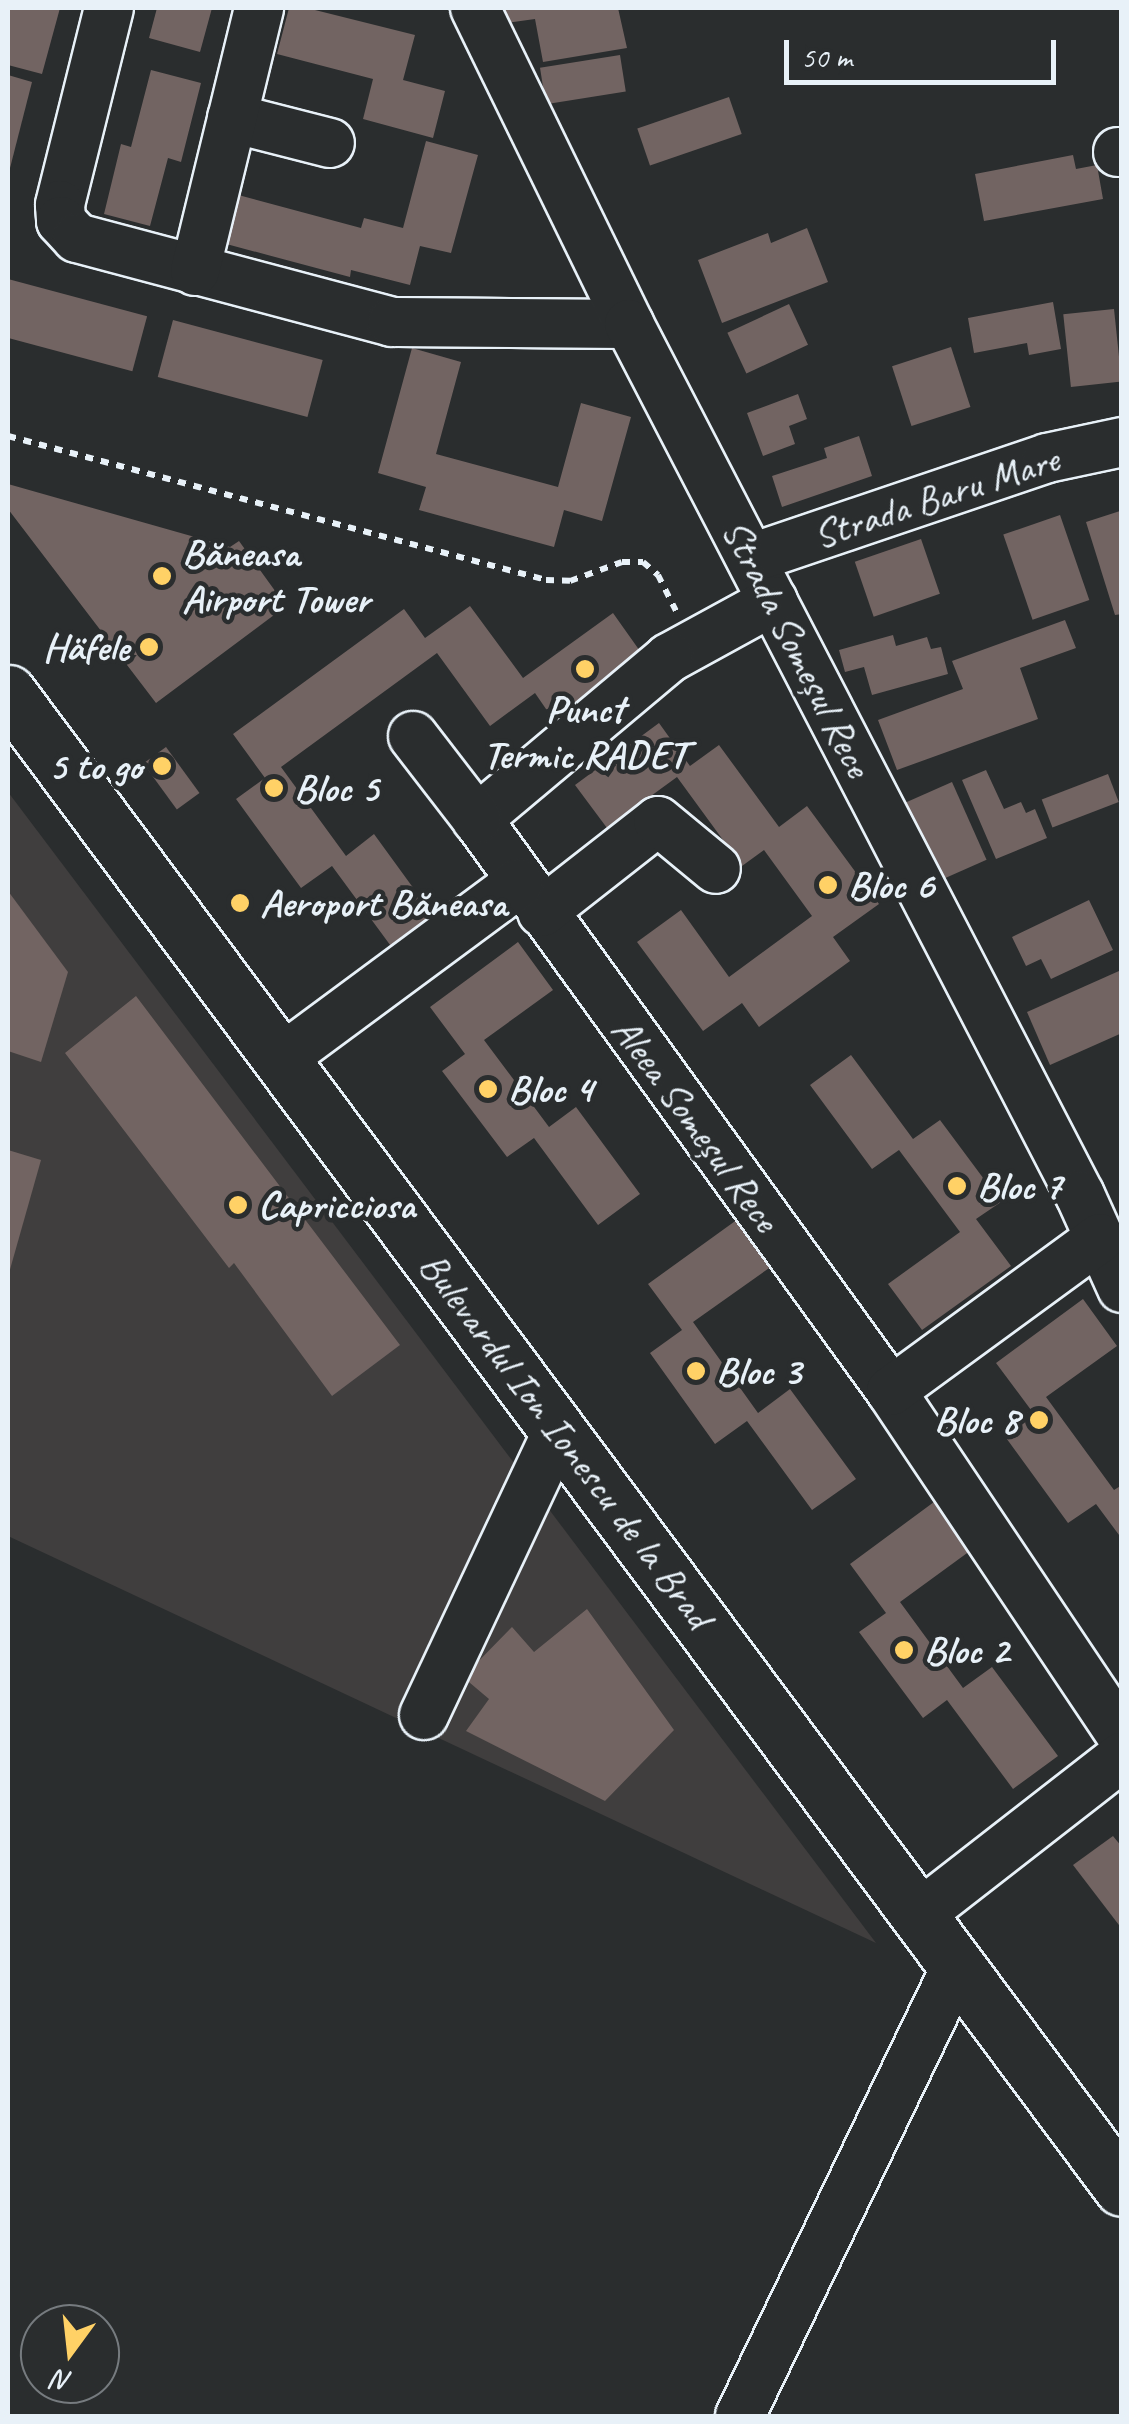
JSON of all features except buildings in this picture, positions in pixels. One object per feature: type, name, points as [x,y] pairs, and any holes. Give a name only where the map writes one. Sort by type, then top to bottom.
[{"type":"main road","name":"Bulevardul Ion Ionescu de la Brad","points":[[8,695],[1122,2188]]},
{"type":"street","points":[[109,8],[60,205],[61,221],[77,238],[392,322],[628,324]]},
{"type":"street","points":[[195,271],[259,8]]},
{"type":"street","name":"Strada Someșul Rece","points":[[474,8],[628,324],[752,558],[1122,1288]]},
{"type":"street","points":[[232,118],[330,143]]},
{"type":"street","name":"Strada Baru Mare","points":[[752,558],[1047,458],[1122,442]]},
{"type":"street","points":[[477,818],[668,658],[773,601]]},
{"type":"street","name":"Aleea Someșul Rece","points":[[413,736],[477,818],[530,897],[891,1391],[1122,1736]]},
{"type":"street","points":[[281,1058],[530,897],[658,821],[716,870]]},
{"type":"street","points":[[891,1391],[1100,1238]]},
{"type":"street","points":[[424,1714],[558,1430]]},
{"type":"street","points":[[920,1914],[1122,1757]]},
{"type":"street","points":[[740,2416],[957,1966]]},
{"type":"path","points":[[8,436],[546,580],[570,580],[622,562],[643,562],[658,575],[692,643]]},
{"type":"shaded area","points":[[8,792],[876,1943],[8,1536]]},
{"type":"place","name":"Băneasa Airport Tower","points":[[162,576]]},
{"type":"place","name":"Häfele","points":[[149,647]]},
{"type":"place","name":"Punct Termic RADET","points":[[585,669]]},
{"type":"place","name":"5 to go","points":[[162,766]]},
{"type":"place","name":"Bloc 5","points":[[274,788]]},
{"type":"place","name":"Bloc 6","points":[[828,885]]},
{"type":"place","name":"Aeroport Băneasa","points":[[240,903]]},
{"type":"place","name":"Bloc 4","points":[[488,1089]]},
{"type":"place","name":"Bloc 7","points":[[957,1186]]},
{"type":"place","name":"Capricciosa","points":[[238,1205]]},
{"type":"place","name":"Bloc 3","points":[[696,1371]]},
{"type":"place","name":"Bloc 8","points":[[1039,1420]]},
{"type":"place","name":"Bloc 2","points":[[904,1650]]}]
